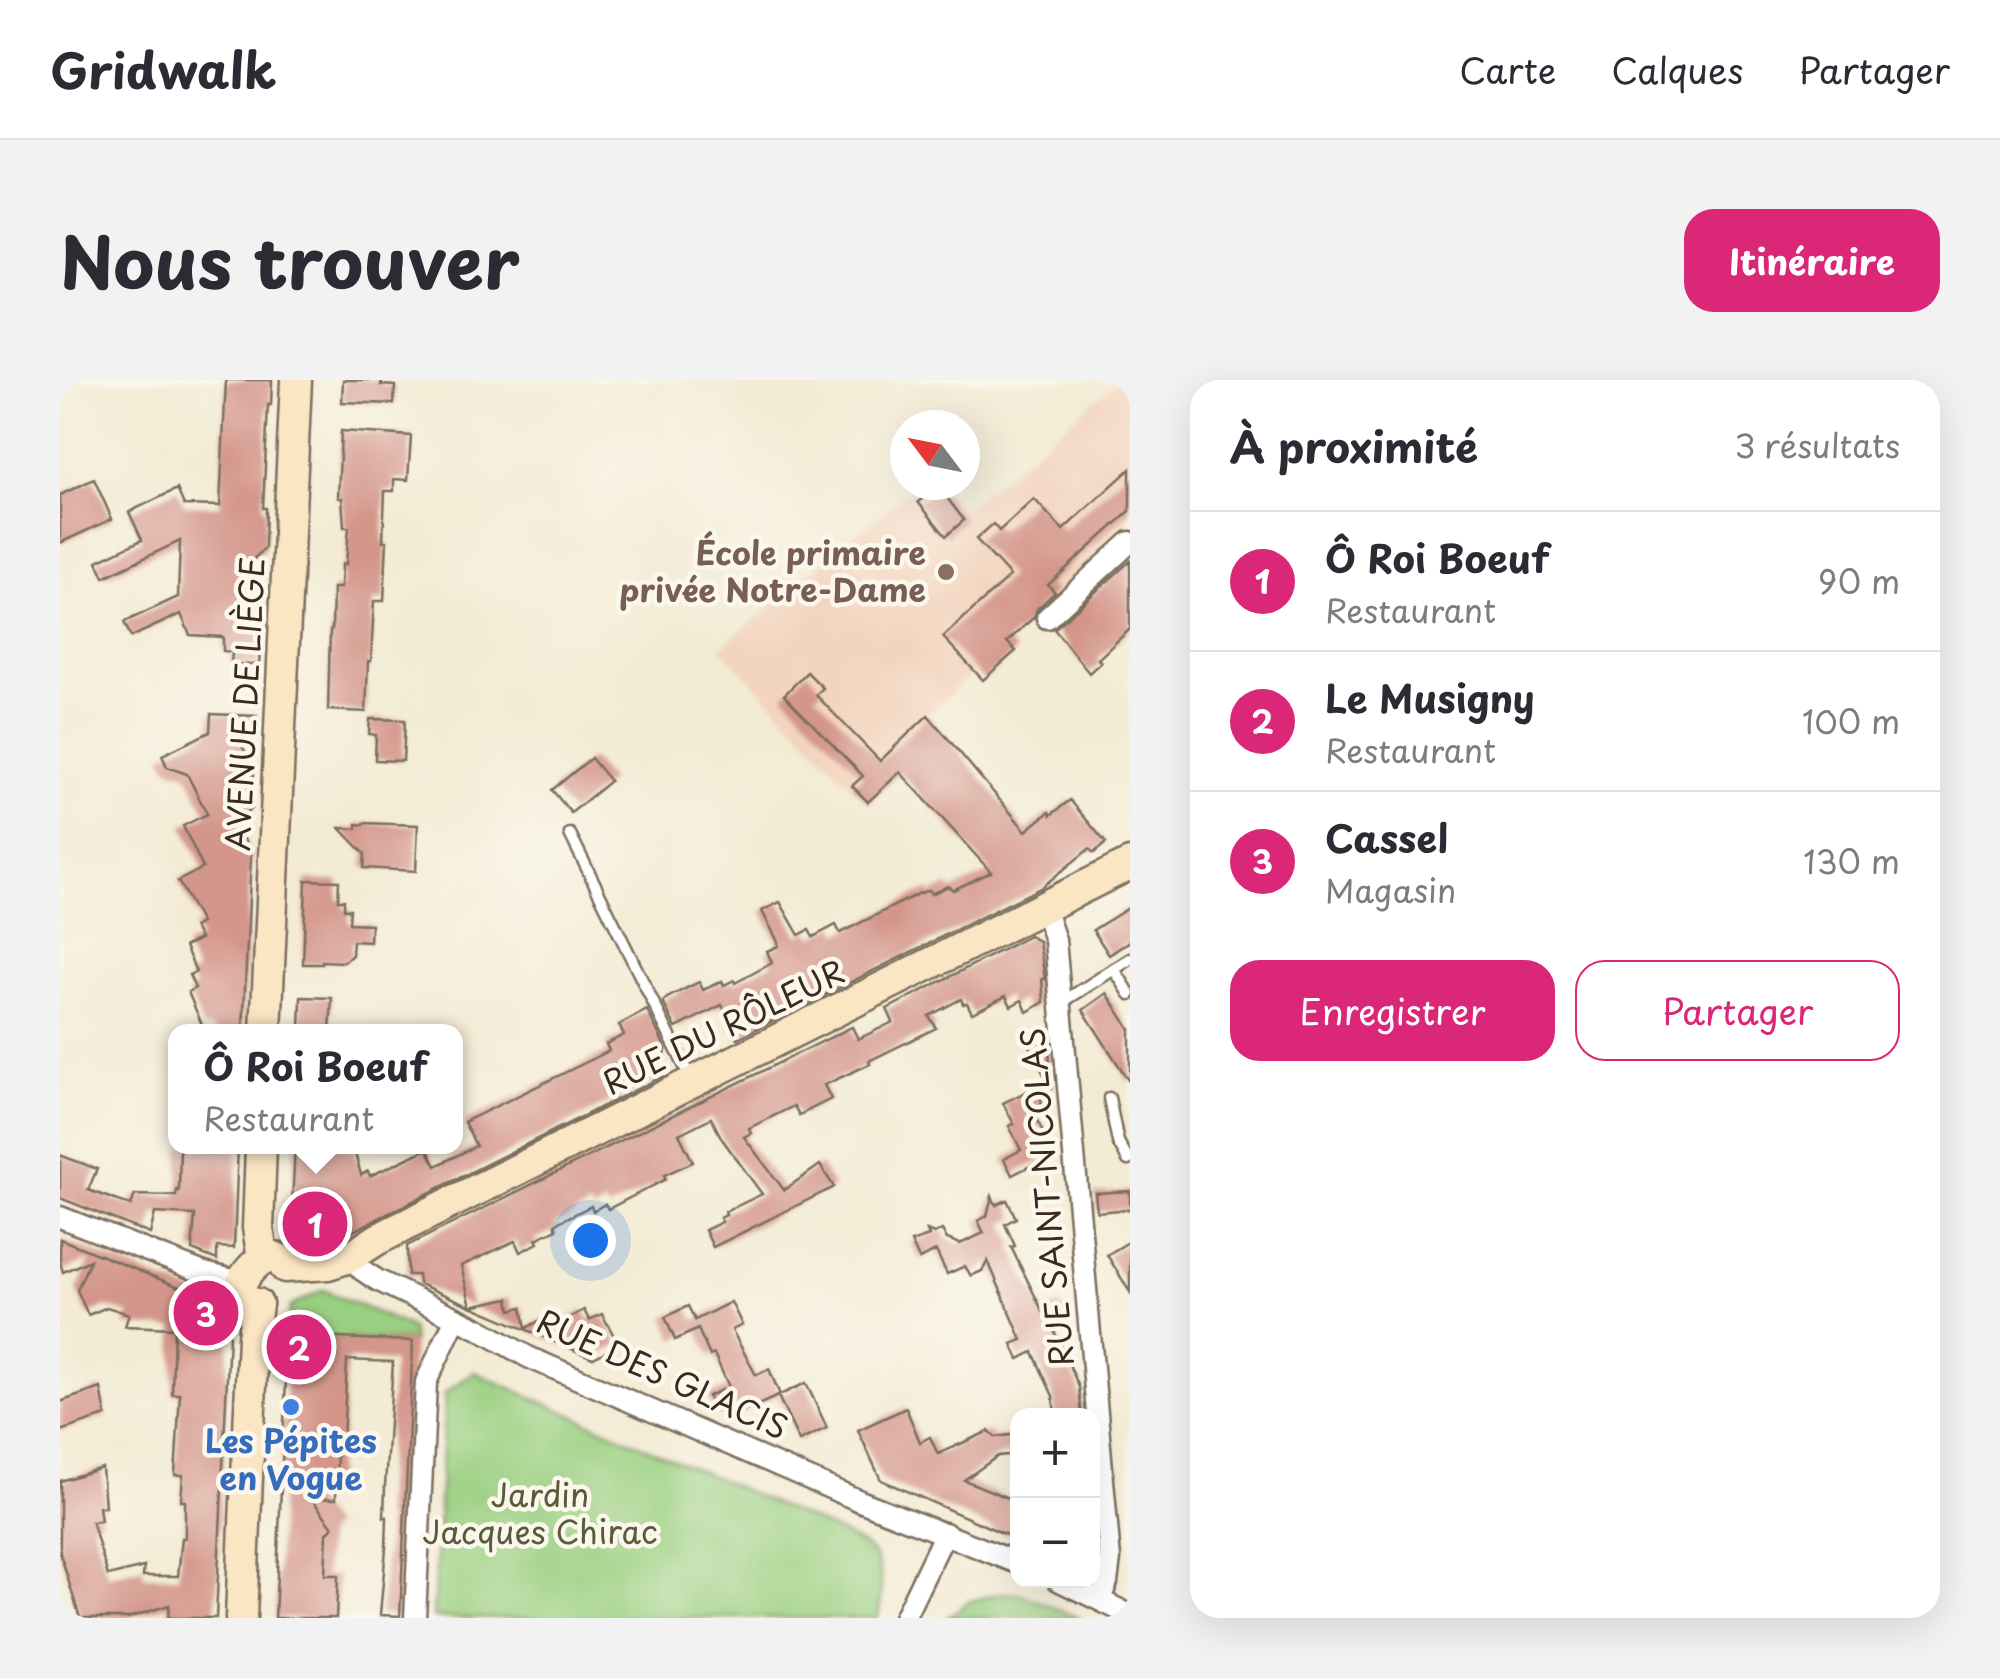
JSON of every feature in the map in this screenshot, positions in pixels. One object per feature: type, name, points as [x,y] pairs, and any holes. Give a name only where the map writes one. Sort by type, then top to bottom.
[{"type":"main road","name":"AVENUE DE LIÈGE","points":[[266,1024],[296,380]]},
{"type":"main road","name":"RUE DU RÔLEUR","points":[[350,1256],[1130,864]]},
{"type":"main road","points":[[249,1293],[263,1302],[286,1276],[274,1263],[258,1228],[261,1154]]},
{"type":"main road","points":[[274,1263],[320,1266],[350,1256]]},
{"type":"main road","points":[[241,1618],[253,1337],[249,1293]]},
{"type":"street","points":[[1047,618],[1130,542]]},
{"type":"street","name":"RUE SAINT-NICOLAS","points":[[1044,908],[1056,940],[1110,1559],[1100,1600]]},
{"type":"street","points":[[60,1217],[249,1293]]},
{"type":"street","name":"RUE DES GLACIS","points":[[350,1256],[377,1280],[528,1357],[860,1502],[1010,1560]]},
{"type":"street","points":[[416,1618],[426,1382],[456,1318]]},
{"type":"street","points":[[904,1618],[945,1533]]},
{"type":"street","points":[[1075,1588],[1130,1616]]},
{"type":"lane","points":[[570,834],[693,1082]]},
{"type":"lane","points":[[1061,1003],[1130,959]]},
{"type":"lane","points":[[1114,969],[1130,994]]},
{"type":"lane","points":[[1109,1098],[1118,1142],[1130,1159]]},
{"type":"shaded area","name":"École primaire privée Notre-Dame","points":[[1119,380],[1130,380],[1130,526],[852,786],[720,648],[898,500],[953,500],[963,510],[980,500],[980,496]]},
{"type":"green space","points":[[323,1290],[403,1324],[411,1329],[413,1341],[288,1336],[290,1307]]},
{"type":"green space","name":"Jardin Jacques Chirac","points":[[474,1372],[862,1544],[873,1554],[881,1577],[877,1618],[433,1618],[445,1393]]},
{"type":"green space","points":[[1000,1593],[1022,1594],[1079,1618],[947,1618],[968,1602]]},
{"type":"building","points":[[226,380],[272,380],[263,508],[265,548],[244,568],[263,589],[259,665],[231,664],[232,652],[223,651],[223,637],[190,635],[181,614],[131,637],[124,622],[178,597],[180,541],[104,577],[97,561],[142,540],[129,512],[177,489],[184,505],[220,506]]},
{"type":"building","points":[[343,380],[382,380],[381,385],[395,386],[394,404],[342,402]]},
{"type":"building","points":[[341,431],[411,436],[408,480],[394,479],[394,491],[385,491],[384,601],[374,601],[366,712],[328,710],[333,588],[341,588],[349,527],[344,527],[342,498],[338,498]]},
{"type":"building","points":[[1130,469],[1130,511],[1048,585],[1055,592],[1007,642],[1016,651],[983,680],[943,637],[1010,576],[976,539],[993,524],[999,531],[1034,499],[1063,530]]},
{"type":"building","points":[[94,479],[112,519],[60,543],[60,495]]},
{"type":"building","points":[[949,500],[964,520],[946,536],[918,502]]},
{"type":"building","points":[[1130,561],[1130,629],[1089,673],[1054,629]]},
{"type":"building","points":[[807,672],[823,688],[816,695],[880,761],[928,715],[1026,831],[1070,800],[1106,843],[1094,853],[1089,849],[1042,887],[738,1038],[722,1005],[676,1028],[663,1002],[667,998],[699,982],[703,990],[722,981],[724,985],[734,980],[735,983],[772,963],[767,951],[778,946],[778,942],[762,911],[780,902],[799,935],[809,930],[813,937],[836,925],[840,933],[920,893],[929,890],[931,894],[948,886],[953,890],[991,872],[900,772],[868,802],[852,786],[863,776],[784,695]]},
{"type":"building","points":[[211,714],[257,716],[256,736],[237,735],[254,770],[252,809],[234,818],[251,854],[243,1024],[202,1024],[188,992],[195,988],[189,975],[196,972],[185,946],[200,939],[194,927],[201,923],[178,881],[203,868],[183,826],[207,814],[187,774],[167,767],[162,755],[210,732]]},
{"type":"building","points":[[370,719],[405,720],[403,761],[375,760],[376,735],[369,734]]},
{"type":"building","points":[[591,758],[610,781],[571,813],[552,790]]},
{"type":"building","points":[[357,824],[418,825],[416,871],[364,868],[365,854],[340,828],[357,829]]},
{"type":"building","points":[[306,880],[339,881],[338,900],[344,900],[344,909],[350,909],[349,923],[371,924],[370,942],[353,941],[352,955],[344,962],[303,964]]},
{"type":"building","points":[[1130,907],[1130,941],[1109,955],[1093,930]]},
{"type":"building","points":[[1029,936],[1039,941],[1044,1002],[1027,1012],[1022,1000],[1011,1006],[1006,996],[972,1013],[961,999],[929,1016],[936,1028],[824,1085],[831,1099],[799,1115],[794,1106],[749,1128],[751,1133],[744,1137],[784,1190],[820,1165],[834,1187],[713,1247],[705,1230],[722,1222],[720,1218],[725,1212],[762,1194],[711,1118],[679,1134],[693,1162],[664,1175],[666,1179],[608,1209],[605,1204],[593,1211],[591,1206],[555,1224],[557,1229],[520,1252],[515,1241],[461,1266],[471,1306],[419,1284],[418,1275],[408,1275],[407,1246],[852,1027],[858,1039],[893,1022],[887,1009]]},
{"type":"building","points":[[1107,993],[1130,1029],[1130,1083],[1083,1010]]},
{"type":"building","points":[[301,997],[332,998],[330,1024],[300,1024]]},
{"type":"building","points":[[647,1010],[666,1049],[665,1055],[654,1060],[663,1076],[331,1242],[291,1223],[295,1154],[355,1154],[361,1175],[368,1171],[370,1176],[416,1154],[430,1154],[436,1166],[476,1146],[464,1122],[609,1051],[606,1044],[624,1035],[619,1025]]},
{"type":"building","points":[[1048,1037],[1052,1088],[1051,1089],[1030,1046]]},
{"type":"building","points":[[1040,1085],[1042,1110],[1034,1114],[1044,1134],[1036,1138],[1046,1158],[1012,1175],[1004,1159],[1021,1150],[1003,1103]]},
{"type":"building","points":[[180,1154],[238,1154],[234,1248],[217,1247],[217,1260],[192,1250],[195,1215],[155,1213],[150,1234],[60,1198],[60,1155],[97,1169],[88,1190],[121,1202],[131,1205],[135,1195],[176,1196]]},
{"type":"building","points":[[1130,1191],[1130,1209],[1097,1212],[1095,1193]]},
{"type":"building","points":[[992,1196],[996,1205],[1007,1200],[1016,1218],[1005,1224],[1015,1246],[1011,1247],[1043,1312],[1060,1305],[1066,1319],[1052,1326],[1079,1387],[1081,1408],[1054,1408],[1053,1396],[1033,1352],[1019,1359],[1012,1344],[1022,1340],[988,1261],[982,1271],[971,1276],[965,1266],[947,1274],[936,1251],[919,1259],[911,1242],[929,1236],[927,1231],[934,1234],[942,1230],[947,1239],[960,1244],[984,1233],[978,1221],[987,1216]]},
{"type":"building","points":[[60,1239],[224,1305],[230,1313],[216,1618],[168,1618],[169,1605],[128,1618],[80,1618],[60,1553],[60,1481],[102,1468],[105,1507],[99,1507],[101,1521],[92,1522],[108,1576],[144,1567],[143,1576],[178,1576],[185,1538],[183,1475],[175,1475],[180,1394],[172,1394],[174,1328],[125,1326],[129,1314],[107,1307],[88,1315],[77,1290],[90,1260],[63,1272]]},
{"type":"building","points":[[1130,1241],[1130,1292],[1107,1255]]},
{"type":"building","points":[[509,1298],[511,1310],[522,1307],[526,1328],[550,1315],[555,1325],[584,1310],[589,1320],[602,1314],[619,1345],[593,1358],[471,1306]]},
{"type":"building","points":[[731,1302],[742,1325],[732,1330],[756,1375],[769,1369],[780,1395],[806,1383],[827,1428],[799,1441],[778,1396],[731,1417],[714,1410],[708,1396],[729,1387],[714,1354],[710,1356],[698,1329],[675,1340],[665,1317],[688,1306],[695,1320]]},
{"type":"building","points":[[288,1336],[413,1341],[400,1616],[380,1615],[393,1362],[347,1360],[343,1442],[337,1442],[336,1499],[311,1498],[333,1527],[327,1533],[325,1575],[338,1575],[336,1618],[275,1618]]},
{"type":"building","points":[[101,1388],[106,1416],[60,1431],[60,1402]]},
{"type":"building","points":[[906,1408],[920,1442],[930,1437],[938,1454],[989,1431],[995,1437],[1010,1435],[1010,1455],[998,1456],[964,1480],[1010,1499],[1010,1536],[881,1480],[858,1430]]},
{"type":"place","name":"École primaire privée Notre-Dame","points":[[946,572]]},
{"type":"place","name":"Ô Roi Boeuf","points":[[315,1224]]},
{"type":"place","name":"Cassel","points":[[206,1313]]},
{"type":"place","name":"Le Musigny","points":[[299,1347]]},
{"type":"place","name":"Les Pépites en Vogue","points":[[291,1407]]}]
